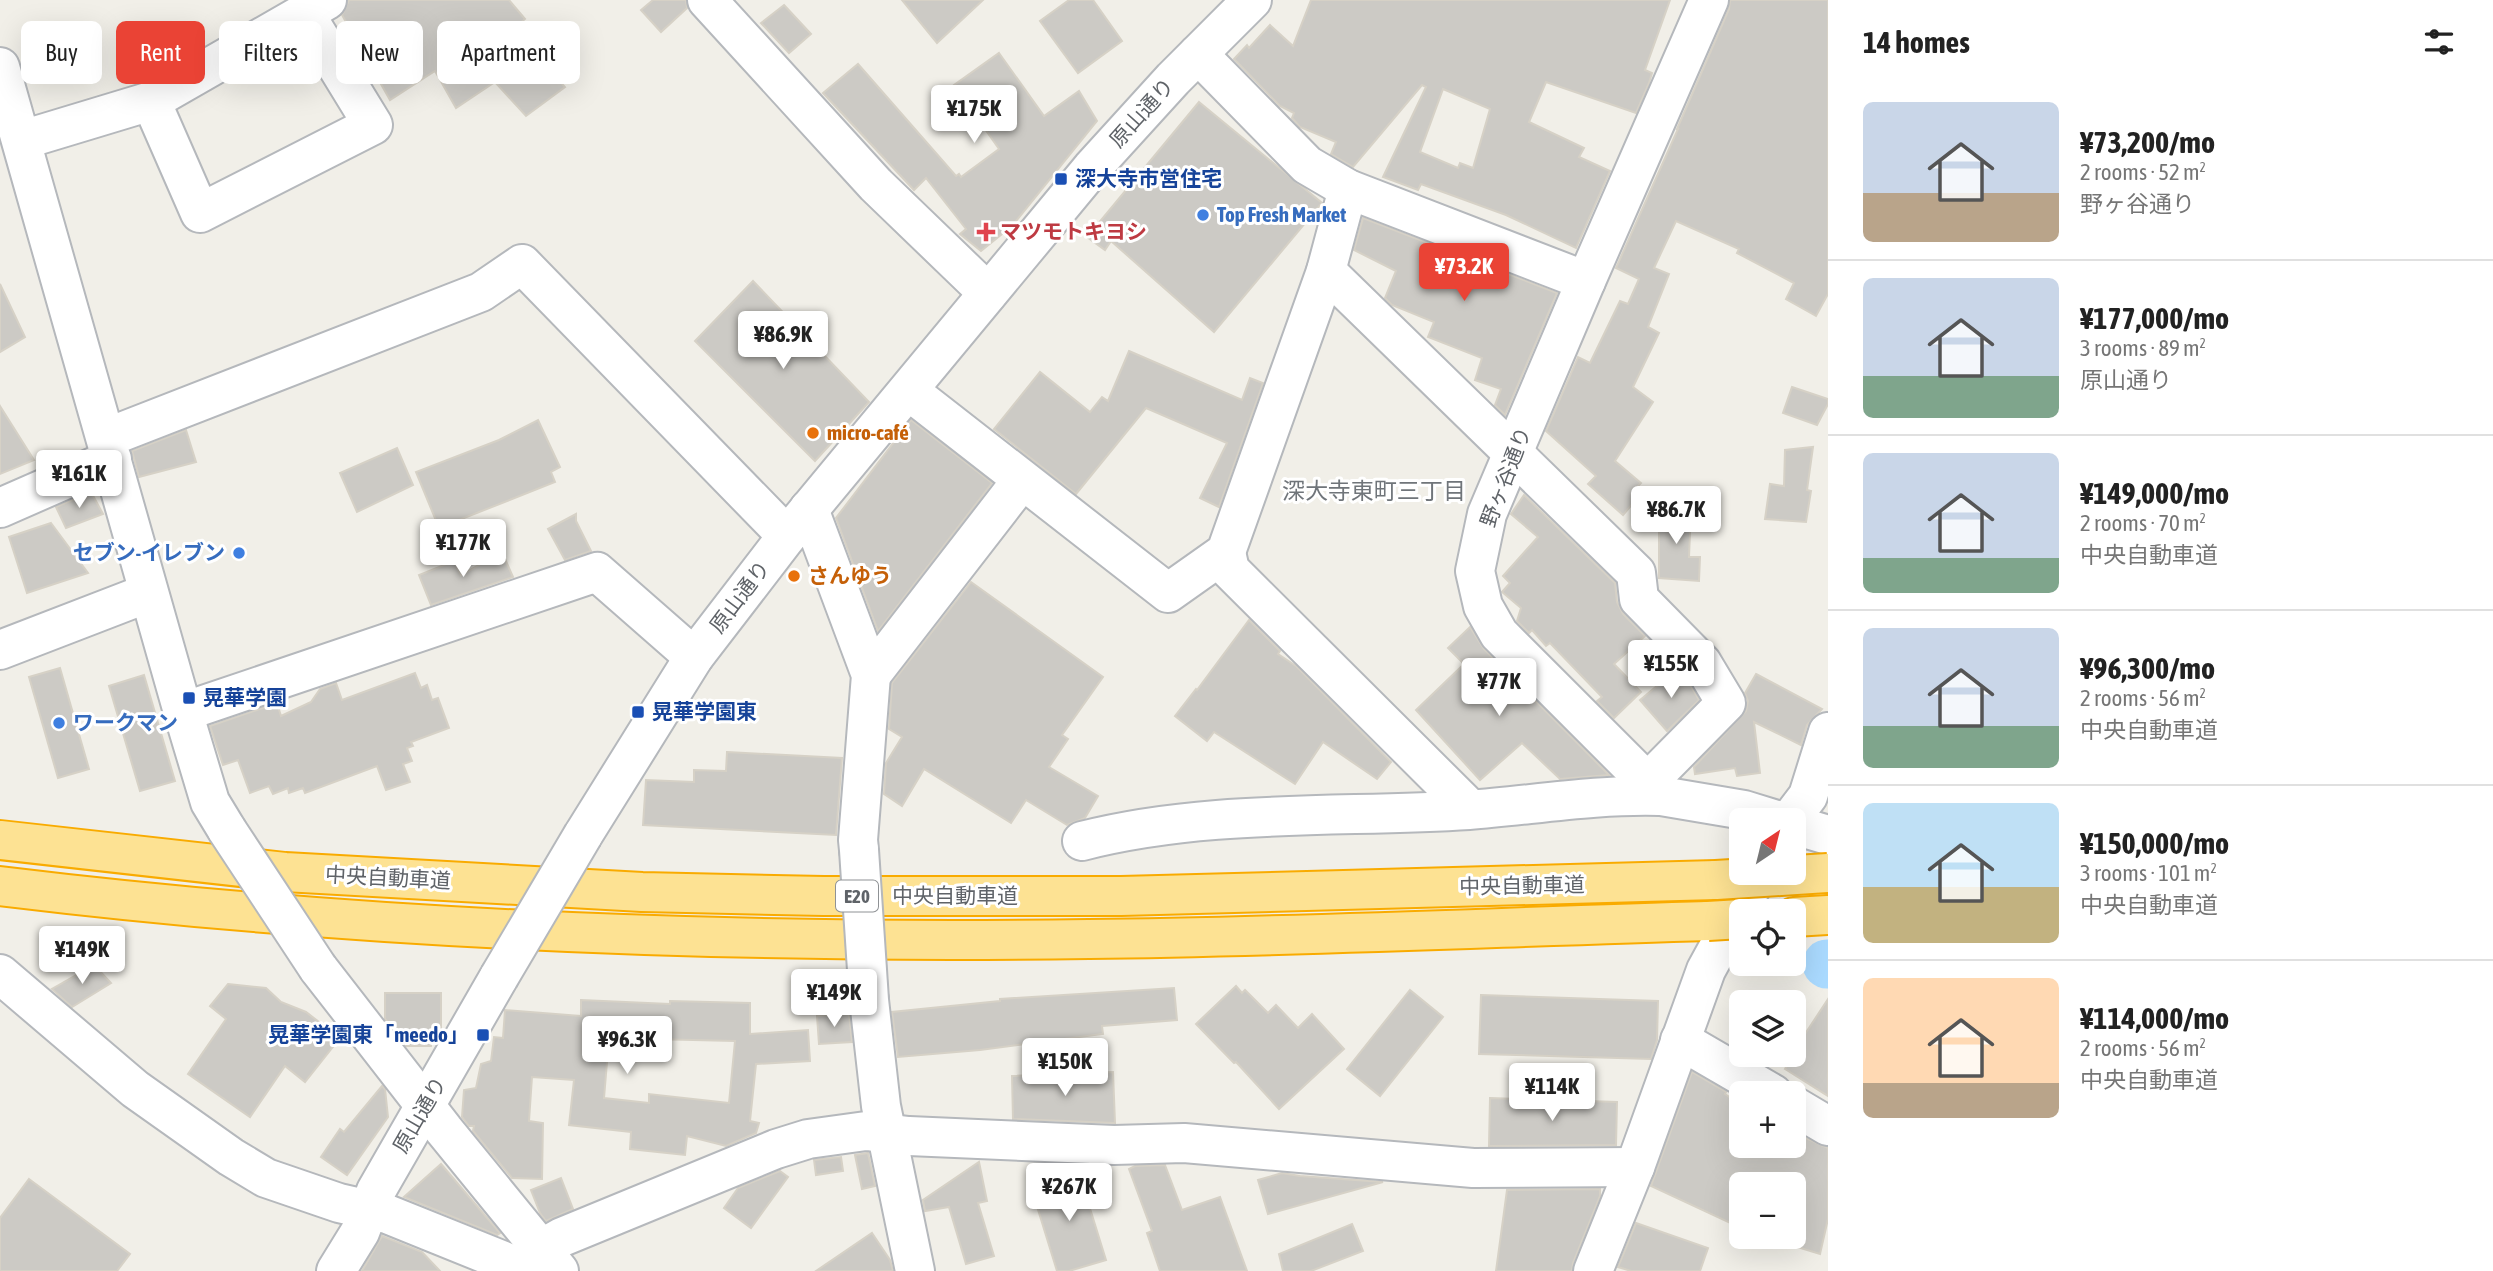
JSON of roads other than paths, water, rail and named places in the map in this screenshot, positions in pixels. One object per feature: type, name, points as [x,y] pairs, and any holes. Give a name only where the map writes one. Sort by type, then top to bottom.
[{"type":"highway","name":"中央自動車道","points":[[0,841],[285,872],[642,892],[798,895],[1121,896],[1716,880],[1828,873]]},
{"type":"highway","name":"中央自動車道","points":[[0,886],[370,920],[595,933],[837,939],[1089,939],[1724,920]]},
{"type":"highway","points":[[1806,916],[1828,915]]},
{"type":"street","points":[[707,0],[786,83],[876,185],[988,293]]},
{"type":"street","name":"原山通り","points":[[336,1271],[360,1232],[376,1191],[499,977],[583,835],[694,657],[798,523],[1092,168],[1252,0]]},
{"type":"street","name":"野ヶ谷通り","points":[[1654,790],[1499,634],[1483,606],[1475,571],[1487,514],[1709,0]]},
{"type":"street","points":[[22,140],[151,101],[316,7],[373,125],[200,214],[151,101]]},
{"type":"street","points":[[1198,54],[1307,165],[1348,189],[1586,281]]},
{"type":"street","points":[[0,67],[210,803],[327,982],[550,1260]]},
{"type":"street","points":[[1348,189],[1326,271],[1226,552],[1230,570],[1470,810]]},
{"type":"street","points":[[0,508],[109,448],[481,292],[522,264],[798,523],[871,675],[858,840],[869,1000],[887,1132],[915,1271]]},
{"type":"street","points":[[1326,271],[1636,573],[1639,598],[1702,663],[1726,704],[1654,790]]},
{"type":"street","points":[[909,391],[1168,593],[1226,552]]},
{"type":"street","points":[[871,675],[1022,480]]},
{"type":"street","points":[[183,712],[597,572],[694,657]]},
{"type":"street","points":[[0,650],[148,593]]},
{"type":"street","points":[[1799,808],[1808,796],[1828,732]]},
{"type":"street","points":[[1082,841],[1117,832],[1205,822],[1470,810],[1654,790],[1735,808]]},
{"type":"street","points":[[1806,829],[1828,835]]},
{"type":"street","points":[[1593,1271],[1635,1167],[1706,970],[1752,886]]},
{"type":"street","points":[[0,974],[135,1089],[231,1157],[266,1178],[339,1203],[387,1214],[516,1266],[550,1260]]},
{"type":"street","points":[[1680,1040],[1751,1081]]},
{"type":"street","points":[[1806,1113],[1828,1126]]},
{"type":"street","points":[[550,1260],[562,1237],[608,1217],[776,1149],[808,1139],[866,1131],[909,1136],[1130,1146],[1184,1143],[1473,1168],[1635,1167]]},
{"type":"place","name":"深大寺市営住宅","points":[[1061,179]]},
{"type":"place","name":"Top Fresh Market","points":[[1203,215]]},
{"type":"place","name":"マツモトキヨシ","points":[[986,232]]},
{"type":"place","name":"micro-café","points":[[813,433]]},
{"type":"place","name":"セブン-イレブン","points":[[239,553]]},
{"type":"place","name":"さんゆう","points":[[794,576]]},
{"type":"place","name":"晃華学園","points":[[189,698]]},
{"type":"place","name":"晃華学園東","points":[[638,712]]},
{"type":"place","name":"ワークマン","points":[[59,723]]},
{"type":"place","name":"晃華学園東「meedo」","points":[[483,1035]]},
{"type":"district","name":"深大寺東町三丁目","points":[[1374,491]]}]
